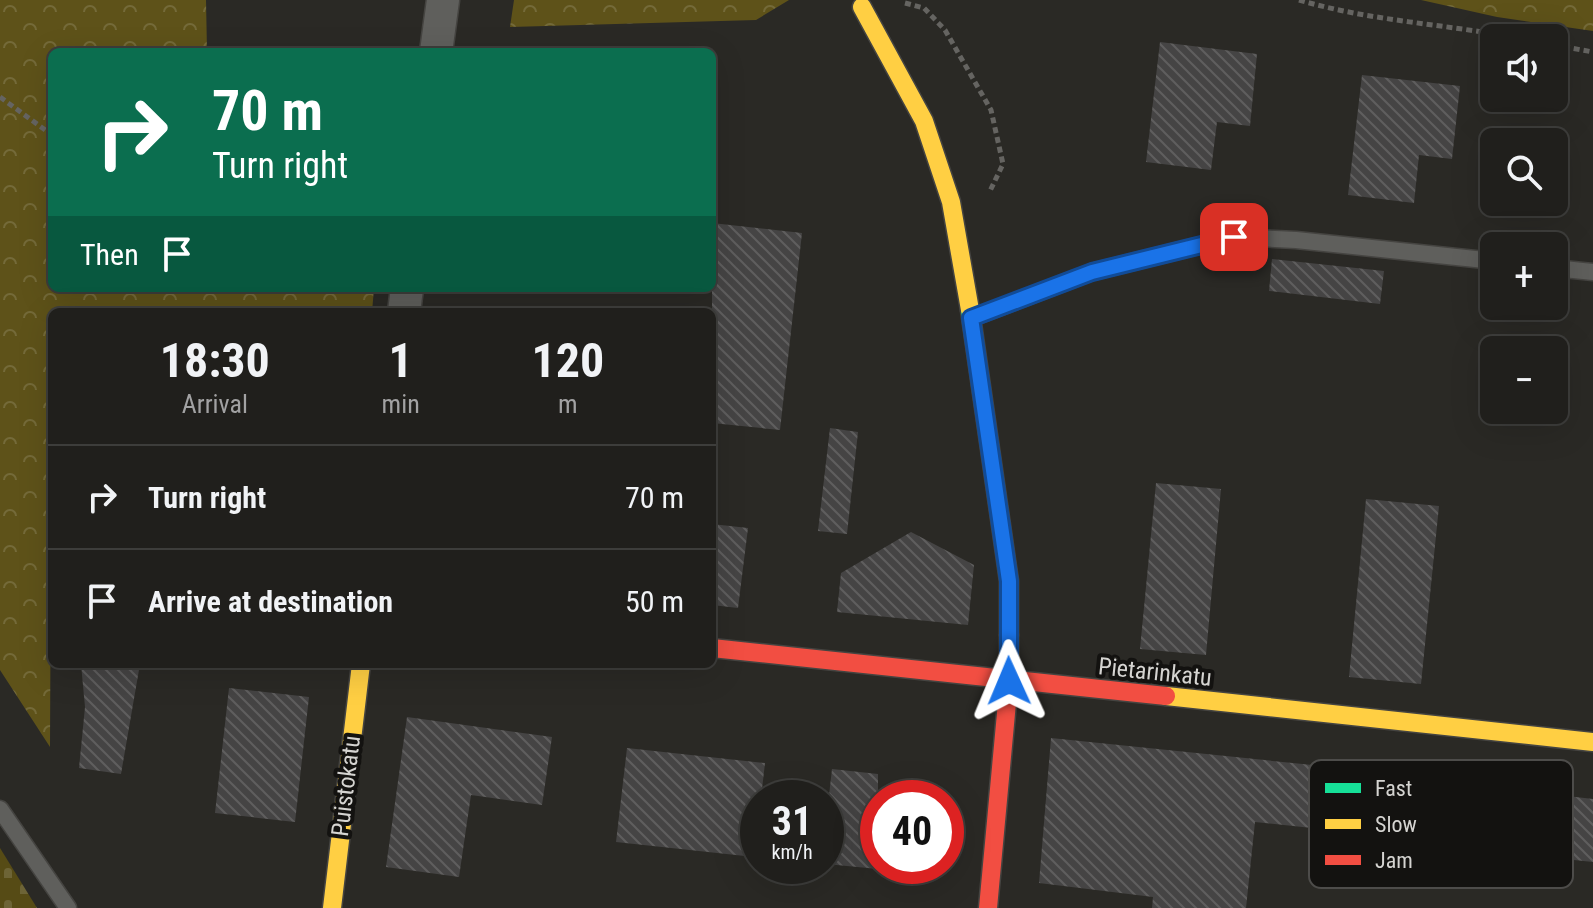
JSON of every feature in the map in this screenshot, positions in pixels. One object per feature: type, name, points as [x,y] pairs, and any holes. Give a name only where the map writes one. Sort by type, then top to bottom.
[{"type":"street","points":[[437,48],[443,0]]},
{"type":"street","points":[[862,7],[924,121],[951,202],[1009,581],[1009,681],[988,908]]},
{"type":"street","name":"Pietarinkatu","points":[[716,648],[1593,742]]},
{"type":"street","name":"Puistokatu","points":[[332,908],[361,668]]},
{"type":"lane","points":[[971,318],[1092,272],[1234,237],[1296,240],[1480,260]]},
{"type":"lane","points":[[1568,269],[1593,272]]},
{"type":"lane","points":[[0,809],[68,908]]},
{"type":"path","points":[[1299,0],[1341,12],[1480,31]]},
{"type":"path","points":[[1568,48],[1593,52]]},
{"type":"path","points":[[0,97],[48,132]]},
{"type":"green space","points":[[0,0],[206,0],[207,48],[48,48],[48,292],[374,292],[372,308],[48,308],[50,747],[0,670]]},
{"type":"green space","points":[[514,0],[789,0],[756,20],[510,27]]},
{"type":"green space","points":[[1421,0],[1593,0],[1593,31],[1568,27],[1568,24],[1497,17]]},
{"type":"green space","points":[[0,848],[37,908],[0,908]]},
{"type":"building","points":[[1160,42],[1257,54],[1250,126],[1217,122],[1211,170],[1146,162]]},
{"type":"building","points":[[1362,75],[1460,86],[1452,159],[1419,155],[1414,203],[1348,195]]},
{"type":"building","points":[[716,223],[802,233],[780,430],[716,423],[716,308],[712,308],[712,292],[716,292]]},
{"type":"building","points":[[1272,259],[1384,271],[1380,304],[1269,291]]},
{"type":"building","points":[[830,428],[858,432],[847,534],[818,531]]},
{"type":"building","points":[[1156,483],[1221,489],[1206,655],[1140,649]]},
{"type":"building","points":[[1366,499],[1439,506],[1421,684],[1349,677]]},
{"type":"building","points":[[716,524],[748,528],[738,608],[716,605]]},
{"type":"building","points":[[911,532],[974,565],[968,625],[837,612],[841,573]]},
{"type":"building","points":[[81,668],[139,668],[121,774],[79,768],[85,707]]},
{"type":"building","points":[[229,688],[309,697],[295,822],[215,813]]},
{"type":"building","points":[[407,717],[552,737],[542,805],[471,795],[459,877],[386,867]]},
{"type":"building","points":[[1051,738],[1309,765],[1309,828],[1255,822],[1246,908],[1152,908],[1153,897],[1039,883]]},
{"type":"building","points":[[627,748],[765,763],[763,780],[740,780],[740,855],[616,842]]},
{"type":"building","points":[[832,769],[878,774],[878,780],[860,780],[860,867],[844,866],[844,780],[831,780]]},
{"type":"building","points":[[1573,797],[1593,799],[1593,862],[1573,860]]},
{"type":"traffic: fast","points":[[970,310],[1009,581],[1009,635]]},
{"type":"traffic: slow","points":[[862,7],[924,121],[951,202],[970,310]]},
{"type":"traffic: slow","points":[[332,908],[361,668]]},
{"type":"traffic: slow","points":[[1166,696],[1593,742]]},
{"type":"traffic: jam","points":[[988,908],[1009,681],[1009,635]]},
{"type":"traffic: jam","points":[[716,648],[1166,696]]},
{"type":"route","points":[[1009,681],[1009,581],[971,318],[1092,272],[1234,237]]}]
